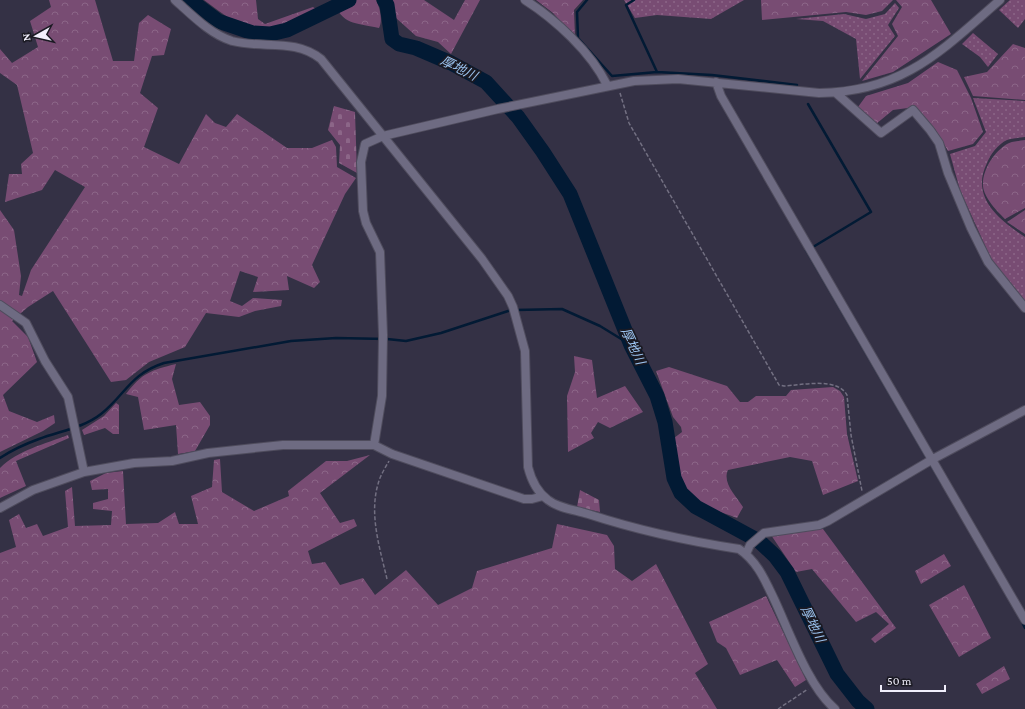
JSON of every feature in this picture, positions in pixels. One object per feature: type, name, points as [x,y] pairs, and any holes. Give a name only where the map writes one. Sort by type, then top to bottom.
[{"type":"street","points":[[175,0],[199,22],[231,40],[247,44],[291,45],[313,53],[321,59],[482,259],[508,296],[514,310],[525,351],[528,466],[530,476],[543,496],[556,504],[621,525],[689,541],[739,549],[746,554],[758,567],[767,584],[815,685],[835,709]]},
{"type":"street","points":[[525,0],[555,23],[581,49],[601,73],[607,85]]},
{"type":"street","points":[[374,445],[382,396],[383,339],[380,252],[366,223],[363,211],[361,162],[365,144],[383,136],[498,109],[607,85],[650,79],[716,82],[796,91],[836,93],[871,87],[903,75],[936,55],[1000,0]]},
{"type":"street","points":[[716,82],[725,103],[930,461],[1025,620]]},
{"type":"street","points":[[836,93],[881,133],[913,110],[939,143],[948,173],[971,228],[988,262],[1025,308]]},
{"type":"street","points":[[0,305],[26,323],[44,361],[68,397],[84,472]]},
{"type":"street","points":[[746,554],[750,545],[761,534],[819,525],[930,461],[1025,410]]},
{"type":"street","points":[[0,508],[33,490],[84,472],[127,464],[172,461],[208,453],[283,445],[374,445],[392,454],[524,499],[532,499],[543,496]]},
{"type":"path","points":[[618,83],[629,123],[779,385],[833,384],[844,389],[847,395],[851,435],[860,486],[865,498]]},
{"type":"path","points":[[387,580],[374,512],[378,483],[392,454]]},
{"type":"path","points":[[778,709],[815,685]]},
{"type":"green space","points":[[49,0],[95,0],[113,61],[134,61],[139,23],[148,15],[171,29],[164,55],[152,56],[140,93],[158,108],[144,147],[179,164],[206,114],[215,123],[226,127],[237,114],[287,148],[312,148],[332,140],[336,147],[337,167],[356,178],[345,194],[312,265],[320,282],[314,288],[287,276],[289,290],[253,292],[258,277],[240,271],[230,301],[242,306],[253,298],[282,300],[281,306],[255,311],[239,317],[206,313],[185,347],[149,362],[126,380],[111,382],[53,291],[28,307],[12,321],[28,337],[37,362],[3,395],[9,411],[37,422],[54,415],[55,423],[43,431],[0,452],[0,210],[14,230],[21,276],[19,295],[22,296],[31,270],[85,187],[55,170],[42,190],[5,202],[9,174],[22,174],[21,164],[33,153],[17,85],[0,73],[0,49],[12,63],[38,47],[30,21],[51,7]]},
{"type":"green space","points":[[204,0],[256,0],[258,19],[265,24],[313,7],[317,10],[303,19],[293,23],[267,30],[256,29],[236,22]]},
{"type":"green space","points":[[332,0],[376,0],[379,7],[381,21],[379,28],[350,22],[345,19],[336,8]]},
{"type":"green space","points":[[390,0],[424,0],[454,20],[465,0],[480,0],[451,54],[438,42],[416,36],[396,18]]},
{"type":"green space","points":[[536,0],[583,0],[574,10],[575,37],[553,13]]},
{"type":"green space","points":[[624,0],[744,0],[711,19],[657,15],[635,18]]},
{"type":"green space","points":[[761,0],[893,0],[882,11],[866,15],[846,12],[762,20]]},
{"type":"green space","points":[[896,0],[931,0],[951,34],[893,72],[862,81],[898,36],[892,24],[902,7]]},
{"type":"green space","points":[[1010,0],[1025,0],[1025,19],[1018,28],[999,10]]},
{"type":"green space","points":[[895,3],[899,8],[888,25],[895,36],[860,79],[856,39],[823,21],[796,19],[844,14],[866,19],[885,14]]},
{"type":"green space","points":[[973,33],[998,54],[988,67],[980,57],[962,44]]},
{"type":"green space","points":[[1013,44],[1025,48],[1025,100],[973,96],[964,77],[987,72]]},
{"type":"green space","points":[[938,62],[957,70],[971,98],[983,132],[973,144],[948,151],[935,129],[915,107],[893,110],[876,124],[858,107],[866,96],[908,83]]},
{"type":"green space","points":[[973,98],[1025,101],[1025,137],[1007,140],[1000,144],[992,153],[983,175],[982,187],[985,197],[997,215],[1025,237],[1025,303],[992,261],[960,190],[950,154],[975,146],[986,132]]},
{"type":"green space","points":[[334,106],[355,112],[357,173],[339,163],[340,145],[328,130]]},
{"type":"green space","points":[[1025,140],[1025,208],[1005,219],[991,204],[984,191],[984,174],[993,157],[1002,147],[1011,142]]},
{"type":"green space","points":[[1025,210],[1025,234],[1007,222]]},
{"type":"green space","points":[[574,356],[592,360],[597,398],[625,386],[643,412],[610,428],[598,422],[591,433],[594,438],[568,452],[567,396],[575,372]]},
{"type":"green space","points":[[176,364],[172,379],[179,405],[200,402],[210,416],[210,425],[195,451],[178,454],[176,425],[144,430],[138,397],[126,394],[137,381],[148,373]]},
{"type":"green space","points":[[669,367],[727,386],[740,402],[748,402],[756,396],[786,396],[791,390],[833,387],[840,391],[844,397],[847,434],[858,481],[823,495],[812,461],[790,457],[728,470],[728,485],[743,507],[737,518],[701,504],[686,492],[677,475],[674,438],[682,432],[681,427],[673,417],[656,371]]},
{"type":"green space","points":[[116,403],[119,405],[119,434],[113,434],[105,428],[84,435],[82,430],[104,416]]},
{"type":"green space","points":[[68,435],[69,438],[16,461],[26,486],[0,498],[0,468],[23,452]]},
{"type":"green space","points":[[370,455],[320,493],[340,523],[354,519],[357,526],[308,551],[312,564],[325,562],[340,585],[363,578],[375,595],[406,570],[438,605],[472,588],[477,571],[552,548],[557,524],[607,535],[614,546],[615,569],[632,581],[656,564],[708,664],[695,673],[717,709],[0,709],[0,553],[16,547],[9,520],[19,514],[26,528],[37,524],[43,536],[68,527],[65,491],[72,487],[75,526],[111,525],[112,511],[93,509],[93,503],[108,499],[108,489],[92,490],[90,481],[106,473],[123,471],[126,524],[158,523],[175,512],[179,524],[198,524],[191,496],[212,487],[214,460],[220,459],[222,492],[254,511],[289,496],[288,491],[326,461],[347,461]]},
{"type":"green space","points":[[580,490],[599,500],[600,512],[577,507]]},
{"type":"green space","points":[[823,529],[896,628],[875,643],[871,639],[889,624],[876,612],[856,622],[812,569],[796,572],[771,535]]},
{"type":"green space","points":[[944,554],[951,566],[921,584],[915,571]]},
{"type":"green space","points":[[964,585],[991,638],[959,657],[929,605]]},
{"type":"green space","points":[[766,596],[806,680],[795,687],[777,660],[740,675],[726,648],[717,642],[709,622]]},
{"type":"green space","points":[[1004,666],[1010,679],[982,694],[976,684]]},
{"type":"waterway","name":"厚地川","points":[[190,0],[218,21],[253,33],[270,34],[287,30],[349,0]]},
{"type":"waterway","name":"厚地川","points":[[384,0],[387,5],[392,39],[399,44],[416,48],[451,63],[486,82],[518,117],[543,152],[570,194],[631,345],[657,396],[665,422],[674,478],[681,493],[696,507],[759,541],[775,556],[787,572],[837,674],[858,701],[867,709]]},
{"type":"waterway","points":[[587,0],[577,12],[578,38],[612,76],[657,72]]},
{"type":"waterway","points":[[634,0],[626,5],[657,72],[712,75],[797,85]]},
{"type":"waterway","points":[[808,104],[871,212],[813,247]]},
{"type":"waterway","points":[[806,250],[942,484]]},
{"type":"waterway","points":[[516,310],[562,309],[600,326],[631,345]]},
{"type":"waterway","points":[[0,458],[29,443],[79,426],[94,419],[109,407],[129,385],[143,373],[164,363],[291,341],[336,338],[406,341],[441,333],[511,310]]},
{"type":"waterway","points":[[1021,620],[1025,628]]}]
